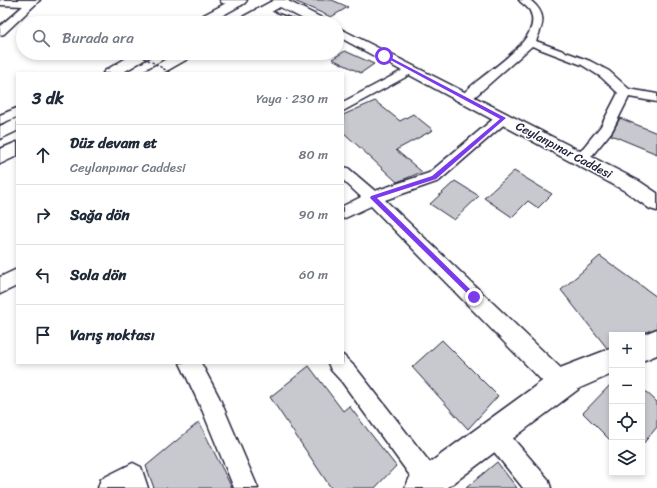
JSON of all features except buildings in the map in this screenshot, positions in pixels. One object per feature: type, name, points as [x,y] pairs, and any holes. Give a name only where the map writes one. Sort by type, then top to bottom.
[{"type":"main road","points":[[211,16],[235,1],[242,8],[272,16]]},
{"type":"main road","points":[[254,16],[281,1],[308,16]]},
{"type":"main road","points":[[344,35],[384,56]]},
{"type":"main road","points":[[344,42],[384,56]]},
{"type":"main road","name":"Ceylanpınar Caddesi","points":[[384,56],[632,186],[657,203]]},
{"type":"main road","points":[[112,72],[133,60]]},
{"type":"main road","points":[[154,72],[175,60]]},
{"type":"main road","points":[[0,133],[16,125]]},
{"type":"main road","points":[[0,158],[16,149]]},
{"type":"main road","points":[[645,347],[657,342]]},
{"type":"main road","points":[[425,485],[495,435],[561,384],[570,378],[609,362]]},
{"type":"street","points":[[466,98],[530,42],[538,25],[535,9],[524,0]]},
{"type":"street","points":[[535,9],[543,0]]},
{"type":"street","points":[[0,2],[34,1]]},
{"type":"street","points":[[17,16],[34,1]]},
{"type":"street","points":[[1,30],[16,17]]},
{"type":"street","points":[[1,30],[16,29]]},
{"type":"street","points":[[530,42],[586,63],[605,74],[625,92],[657,98]]},
{"type":"street","points":[[344,106],[412,70]]},
{"type":"street","points":[[581,159],[606,128],[625,92]]},
{"type":"street","points":[[0,120],[16,112]]},
{"type":"street","points":[[344,212],[373,198],[434,177],[504,118]]},
{"type":"street","points":[[344,173],[373,198],[561,384]]},
{"type":"street","points":[[0,286],[16,278]]},
{"type":"street","points":[[190,364],[211,405],[246,488]]},
{"type":"street","points":[[339,364],[349,375],[425,485]]},
{"type":"street","points":[[495,435],[539,488]]},
{"type":"street","points":[[110,488],[133,475],[136,488]]},
{"type":"path","points":[[148,60],[169,72]]},
{"type":"route","points":[[384,56],[504,118],[434,177],[373,198],[474,297]]}]
